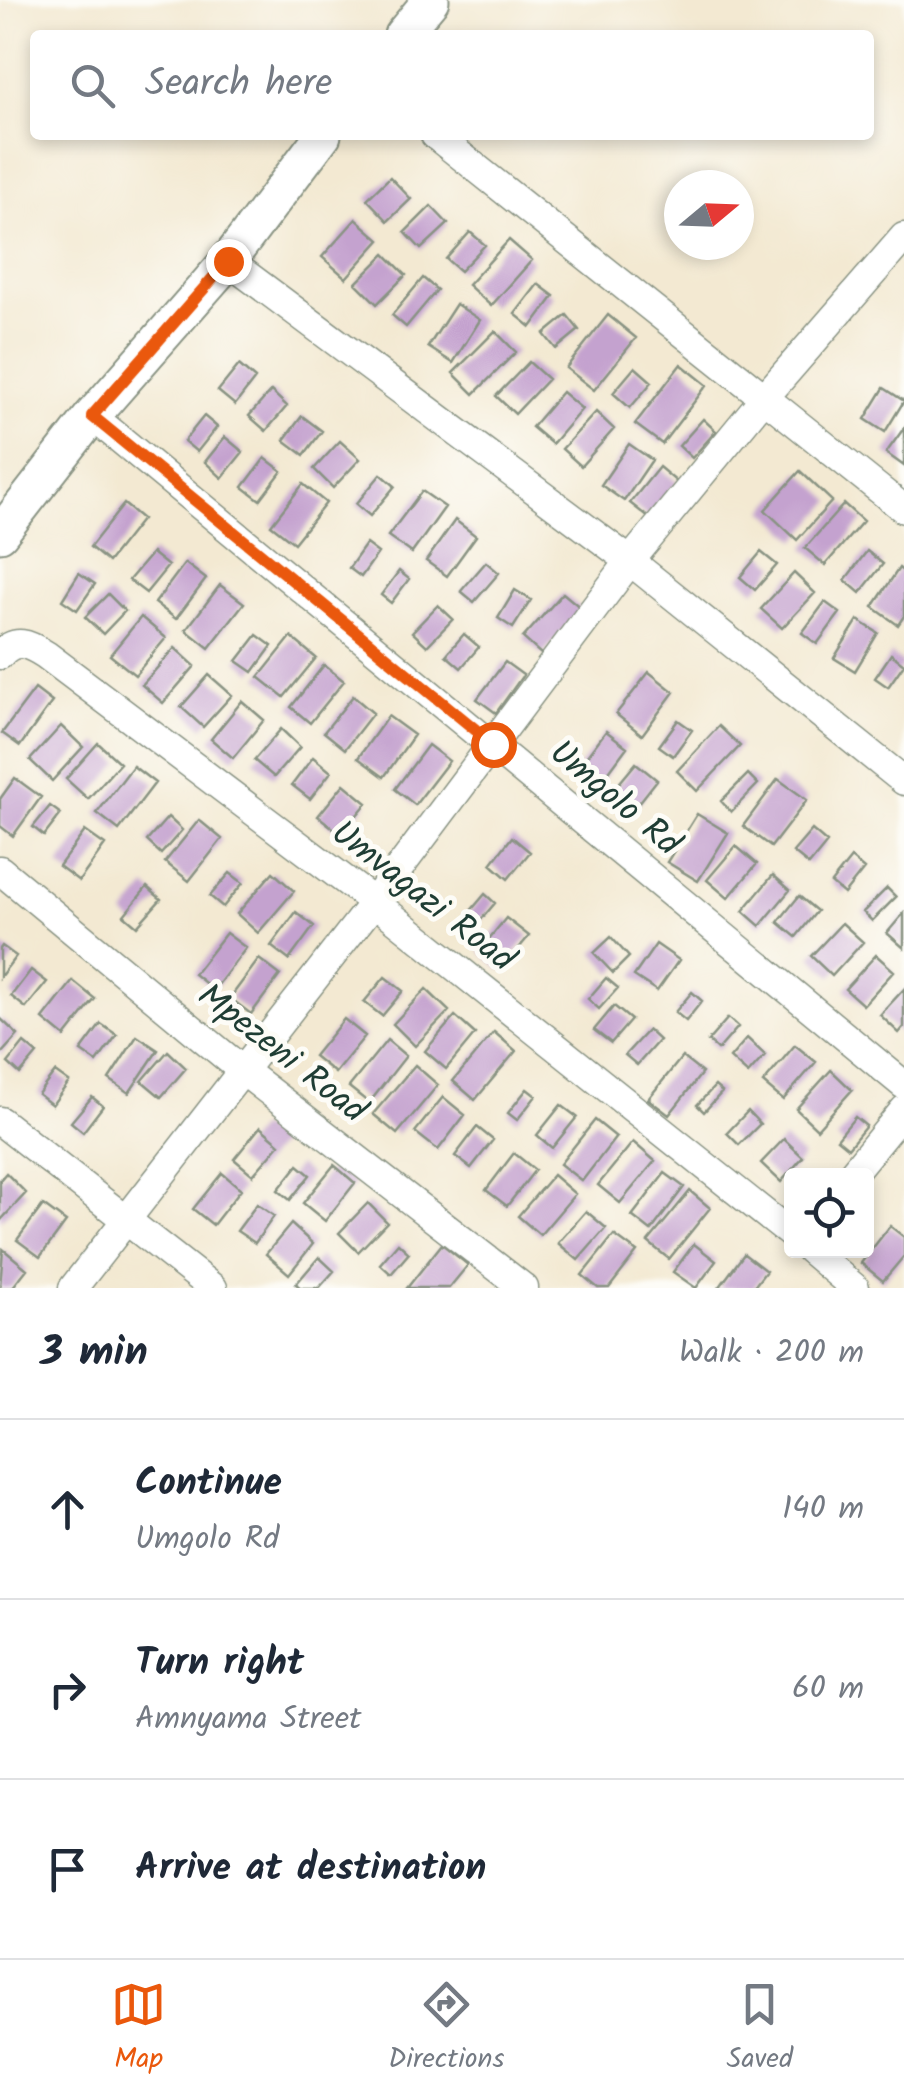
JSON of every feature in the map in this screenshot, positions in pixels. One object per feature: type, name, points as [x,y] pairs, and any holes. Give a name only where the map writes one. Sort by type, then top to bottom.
[{"type":"street","points":[[406,30],[431,0]]},
{"type":"street","points":[[0,534],[92,416],[228,261],[319,140]]},
{"type":"street","points":[[441,140],[904,509]]},
{"type":"street","points":[[73,1288],[374,902],[630,561],[764,398],[902,243]]},
{"type":"street","points":[[228,261],[630,561],[904,781]]},
{"type":"street","name":"Umgolo Rd","points":[[92,416],[904,1085]]},
{"type":"street","name":"Umvagazi Road","points":[[0,655],[7,646],[18,643],[29,644],[46,654],[374,902],[784,1229]]},
{"type":"street","name":"Mpezeni Road","points":[[0,870],[244,1071],[524,1288]]},
{"type":"street","points":[[857,1168],[904,1110]]},
{"type":"street","points":[[0,1121],[213,1288]]},
{"type":"street","points":[[819,1258],[855,1288]]},
{"type":"building","points":[[390,177],[411,199],[388,221],[367,199]]},
{"type":"building","points":[[431,206],[448,224],[421,249],[405,232]]},
{"type":"building","points":[[356,219],[380,240],[346,278],[322,257]]},
{"type":"building","points":[[470,232],[485,245],[460,271],[446,259]]},
{"type":"building","points":[[509,240],[532,260],[491,306],[468,285]]},
{"type":"building","points":[[385,254],[406,275],[377,304],[356,283]]},
{"type":"building","points":[[423,278],[437,290],[406,327],[392,315]]},
{"type":"building","points":[[538,284],[554,296],[531,327],[515,314]]},
{"type":"building","points":[[456,304],[480,320],[453,363],[428,347]]},
{"type":"building","points":[[567,315],[579,330],[556,349],[544,334]]},
{"type":"building","points":[[608,315],[636,338],[594,390],[566,368]]},
{"type":"building","points":[[495,331],[516,352],[474,394],[453,373]]},
{"type":"building","points":[[529,362],[548,379],[515,414],[496,396]]},
{"type":"building","points":[[681,364],[707,385],[662,444],[635,424]]},
{"type":"building","points":[[239,365],[255,379],[235,405],[218,391]]},
{"type":"building","points":[[635,367],[652,382],[630,408],[613,393]]},
{"type":"building","points":[[884,388],[904,401],[885,432],[865,419]]},
{"type":"building","points":[[271,391],[287,406],[266,431],[249,416]]},
{"type":"building","points":[[562,392],[582,409],[552,444],[532,427]]},
{"type":"building","points":[[596,412],[614,429],[581,466],[562,449]]},
{"type":"building","points":[[204,416],[217,427],[197,452],[184,441]]},
{"type":"building","points":[[302,416],[322,431],[304,455],[284,440]]},
{"type":"building","points":[[703,419],[716,431],[692,458],[679,446]]},
{"type":"building","points":[[904,428],[904,466],[886,453]]},
{"type":"building","points":[[225,437],[243,452],[222,478],[205,462]]},
{"type":"building","points":[[340,441],[360,459],[333,488],[314,469]]},
{"type":"building","points":[[629,444],[652,460],[624,501],[601,485]]},
{"type":"building","points":[[265,458],[282,471],[260,500],[243,487]]},
{"type":"building","points":[[659,467],[678,483],[649,518],[630,503]]},
{"type":"building","points":[[800,471],[832,501],[797,540],[765,510]]},
{"type":"building","points":[[381,474],[395,486],[370,516],[356,504]]},
{"type":"building","points":[[303,484],[326,503],[294,543],[271,525]]},
{"type":"building","points":[[422,491],[445,507],[412,553],[388,536]]},
{"type":"building","points":[[124,504],[142,519],[108,562],[90,547]]},
{"type":"building","points":[[844,504],[863,521],[825,565],[805,548]]},
{"type":"building","points":[[455,520],[476,536],[447,576],[426,561]]},
{"type":"building","points":[[366,544],[378,553],[361,577],[349,568]]},
{"type":"building","points":[[867,551],[883,564],[860,593],[845,580]]},
{"type":"building","points":[[761,552],[777,565],[755,590],[740,577]]},
{"type":"building","points":[[152,553],[168,566],[146,593],[129,580]]},
{"type":"building","points":[[486,562],[499,573],[474,602],[461,591]]},
{"type":"building","points":[[185,563],[206,579],[176,619],[155,603]]},
{"type":"building","points":[[899,568],[904,572],[904,616],[898,625],[873,607]]},
{"type":"building","points":[[399,571],[409,579],[391,603],[381,595]]},
{"type":"building","points":[[79,573],[95,584],[77,610],[62,600]]},
{"type":"building","points":[[794,573],[815,593],[782,628],[761,609]]},
{"type":"building","points":[[220,585],[244,603],[209,648],[186,630]]},
{"type":"building","points":[[515,590],[531,600],[513,628],[498,618]]},
{"type":"building","points":[[563,593],[582,609],[542,655],[523,638]]},
{"type":"building","points":[[108,594],[125,611],[103,634],[85,617]]},
{"type":"building","points":[[825,602],[840,613],[817,644],[802,633]]},
{"type":"building","points":[[438,605],[453,619],[427,646],[412,632]]},
{"type":"building","points":[[141,617],[166,638],[135,675],[110,655]]},
{"type":"building","points":[[858,620],[878,633],[855,671],[834,658]]},
{"type":"building","points":[[464,634],[479,647],[461,668],[446,655]]},
{"type":"building","points":[[257,635],[272,646],[253,672],[237,661]]},
{"type":"building","points":[[291,637],[316,658],[284,697],[259,677]]},
{"type":"building","points":[[175,648],[195,666],[163,703],[142,685]]},
{"type":"building","points":[[891,654],[904,664],[888,687],[875,678]]},
{"type":"building","points":[[505,662],[523,675],[496,713],[477,699]]},
{"type":"building","points":[[324,665],[344,681],[310,723],[291,707]]},
{"type":"building","points":[[649,672],[674,692],[642,735],[616,714]]},
{"type":"building","points":[[209,675],[232,695],[203,727],[181,707]]},
{"type":"building","points":[[35,689],[52,702],[20,746],[2,733]]},
{"type":"building","points":[[353,696],[373,713],[345,749],[324,732]]},
{"type":"building","points":[[242,701],[264,720],[233,758],[211,739]]},
{"type":"building","points":[[388,716],[414,735],[384,777],[358,758]]},
{"type":"building","points":[[678,720],[692,730],[673,756],[659,746]]},
{"type":"building","points":[[61,726],[83,747],[52,781],[30,760]]},
{"type":"building","points":[[719,726],[740,746],[697,791],[677,771]]},
{"type":"building","points":[[281,729],[300,747],[274,777],[254,760]]},
{"type":"building","points":[[606,731],[627,747],[599,785],[578,768]]},
{"type":"building","points":[[98,743],[120,763],[88,799],[66,779]]},
{"type":"building","points":[[428,745],[449,761],[415,805],[395,789]]},
{"type":"building","points":[[313,757],[331,772],[310,799],[292,785]]},
{"type":"building","points":[[636,763],[657,780],[628,817],[606,799]]},
{"type":"building","points":[[133,766],[155,783],[119,830],[97,813]]},
{"type":"building","points":[[748,774],[758,784],[731,812],[721,801]]},
{"type":"building","points":[[15,778],[41,797],[13,836],[0,826],[0,799]]},
{"type":"building","points":[[778,779],[807,800],[771,847],[743,826]]},
{"type":"building","points":[[344,784],[367,803],[341,834],[318,816]]},
{"type":"building","points":[[50,806],[61,814],[44,836],[33,827]]},
{"type":"building","points":[[697,814],[728,833],[698,881],[667,862]]},
{"type":"building","points":[[168,817],[182,830],[161,854],[147,841]]},
{"type":"building","points":[[199,820],[222,839],[189,881],[165,862]]},
{"type":"building","points":[[812,830],[827,843],[809,865],[793,852]]},
{"type":"building","points":[[85,831],[105,845],[79,881],[59,866]]},
{"type":"building","points":[[512,837],[530,852],[508,879],[491,864]]},
{"type":"building","points":[[736,846],[757,864],[728,898],[707,880]]},
{"type":"building","points":[[851,858],[864,869],[844,894],[831,883]]},
{"type":"building","points":[[273,872],[294,891],[258,933],[237,914]]},
{"type":"building","points":[[230,873],[243,883],[223,907],[210,896]]},
{"type":"building","points":[[773,875],[790,890],[760,926],[743,911]]},
{"type":"building","points":[[147,887],[161,899],[137,926],[124,915]]},
{"type":"building","points":[[887,888],[896,897],[872,921],[863,912]]},
{"type":"building","points":[[485,894],[495,903],[474,928],[463,920]]},
{"type":"building","points":[[799,896],[817,911],[796,937],[778,922]]},
{"type":"building","points":[[296,912],[314,926],[289,960],[271,946]]},
{"type":"building","points":[[904,913],[904,948],[887,933]]},
{"type":"building","points":[[506,918],[529,936],[501,970],[479,951]]},
{"type":"building","points":[[842,923],[863,942],[832,976],[811,956]]},
{"type":"building","points":[[226,933],[246,948],[214,990],[194,974]]},
{"type":"building","points":[[611,937],[629,957],[613,973],[594,953]]},
{"type":"building","points":[[656,944],[679,960],[657,991],[634,976]]},
{"type":"building","points":[[2,946],[16,956],[0,977],[0,949]]},
{"type":"building","points":[[876,955],[894,971],[863,1005],[845,989]]},
{"type":"building","points":[[259,959],[280,975],[251,1014],[230,998]]},
{"type":"building","points":[[31,970],[47,982],[26,1008],[11,996]]},
{"type":"building","points":[[385,977],[403,991],[382,1016],[364,1002]]},
{"type":"building","points":[[606,978],[618,988],[599,1009],[588,999]]},
{"type":"building","points":[[73,981],[95,999],[65,1037],[43,1019]]},
{"type":"building","points":[[426,989],[449,1011],[415,1046],[393,1024]]},
{"type":"building","points":[[904,989],[904,1027],[899,1033],[880,1015]]},
{"type":"building","points":[[692,992],[702,1001],[686,1021],[675,1012]]},
{"type":"building","points":[[614,1006],[631,1020],[611,1043],[594,1030]]},
{"type":"building","points":[[455,1016],[475,1034],[446,1069],[425,1051]]},
{"type":"building","points":[[0,1018],[18,1035],[0,1055]]},
{"type":"building","points":[[728,1018],[738,1027],[718,1050],[708,1041]]},
{"type":"building","points":[[344,1019],[365,1036],[335,1073],[314,1056]]},
{"type":"building","points":[[101,1024],[117,1035],[97,1062],[81,1051]]},
{"type":"building","points":[[648,1030],[659,1040],[637,1065],[625,1055]]},
{"type":"building","points":[[494,1032],[516,1051],[475,1100],[453,1081]]},
{"type":"building","points":[[137,1036],[158,1050],[129,1093],[109,1079]]},
{"type":"building","points":[[747,1038],[765,1055],[748,1074],[730,1058]]},
{"type":"building","points":[[387,1040],[406,1056],[369,1103],[349,1087]]},
{"type":"building","points":[[24,1043],[37,1054],[20,1074],[8,1063]]},
{"type":"building","points":[[795,1045],[816,1062],[783,1100],[763,1083]]},
{"type":"building","points":[[168,1051],[186,1068],[161,1097],[142,1081]]},
{"type":"building","points":[[682,1057],[702,1073],[669,1115],[648,1099]]},
{"type":"building","points":[[415,1065],[438,1085],[397,1134],[373,1114]]},
{"type":"building","points":[[831,1070],[852,1090],[817,1129],[796,1109]]},
{"type":"building","points":[[55,1072],[69,1082],[52,1105],[38,1094]]},
{"type":"building","points":[[715,1086],[722,1092],[704,1112],[697,1105]]},
{"type":"building","points":[[527,1089],[536,1096],[517,1120],[508,1113]]},
{"type":"building","points":[[92,1097],[103,1106],[83,1132],[71,1122]]},
{"type":"building","points":[[443,1097],[465,1115],[438,1150],[415,1132]]},
{"type":"building","points":[[561,1105],[577,1117],[552,1148],[537,1135]]},
{"type":"building","points":[[748,1111],[760,1124],[739,1145],[727,1133]]},
{"type":"building","points":[[855,1117],[866,1126],[848,1148],[837,1139]]},
{"type":"building","points":[[595,1120],[616,1137],[582,1181],[560,1164]]},
{"type":"building","points":[[260,1127],[280,1144],[253,1175],[234,1159]]},
{"type":"building","points":[[477,1127],[493,1140],[471,1168],[455,1156]]},
{"type":"building","points":[[784,1139],[803,1157],[793,1168],[784,1168],[781,1182],[761,1163]]},
{"type":"building","points":[[633,1142],[655,1161],[620,1203],[598,1185]]},
{"type":"building","points":[[514,1153],[535,1170],[507,1206],[486,1190]]},
{"type":"building","points":[[298,1165],[310,1175],[290,1200],[278,1190]]},
{"type":"building","points":[[334,1165],[355,1183],[325,1221],[303,1203]]},
{"type":"building","points":[[6,1173],[26,1193],[0,1221],[0,1180]]},
{"type":"building","points":[[222,1173],[241,1189],[213,1225],[193,1209]]},
{"type":"building","points":[[665,1173],[684,1187],[651,1231],[632,1216]]},
{"type":"building","points":[[553,1175],[575,1194],[540,1235],[518,1216]]},
{"type":"building","points":[[690,1191],[710,1208],[669,1259],[648,1242]]},
{"type":"building","points":[[368,1203],[387,1222],[358,1252],[339,1233]]},
{"type":"building","points":[[257,1204],[274,1216],[255,1243],[237,1231]]},
{"type":"building","points":[[43,1205],[66,1222],[40,1257],[17,1240]]},
{"type":"building","points":[[586,1211],[606,1228],[578,1260],[558,1243]]},
{"type":"building","points":[[291,1224],[313,1244],[289,1274],[266,1254]]},
{"type":"building","points":[[890,1226],[904,1237],[904,1256],[883,1281],[861,1263],[865,1258],[874,1258],[874,1246]]},
{"type":"building","points":[[614,1235],[637,1252],[609,1288],[598,1288],[582,1275]]},
{"type":"building","points":[[398,1243],[409,1253],[391,1274],[380,1264]]},
{"type":"building","points":[[442,1244],[468,1265],[449,1288],[407,1288]]},
{"type":"building","points":[[694,1244],[716,1261],[696,1288],[673,1272]]},
{"type":"building","points":[[3,1249],[27,1269],[12,1288],[0,1288]]},
{"type":"building","points":[[744,1254],[766,1271],[753,1288],[719,1288]]},
{"type":"building","points":[[319,1257],[334,1271],[319,1288],[301,1288],[296,1284]]},
{"type":"route","points":[[228,261],[92,416],[493,744]]}]
